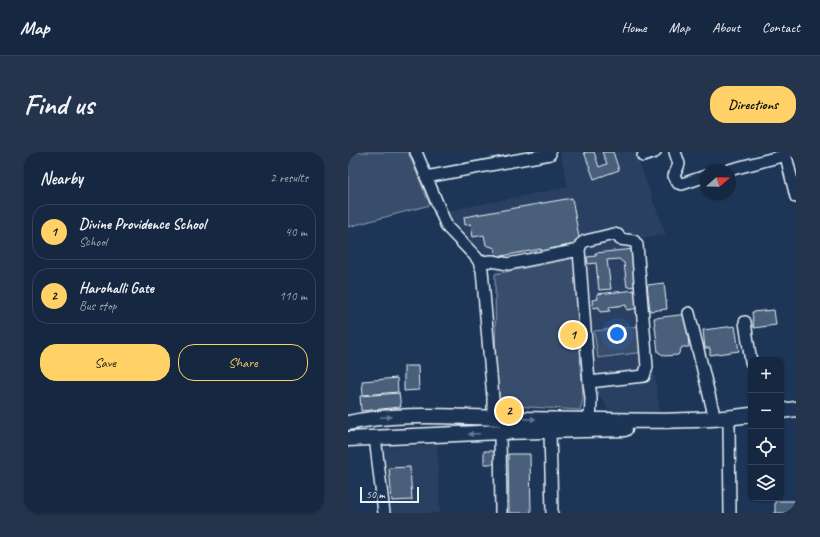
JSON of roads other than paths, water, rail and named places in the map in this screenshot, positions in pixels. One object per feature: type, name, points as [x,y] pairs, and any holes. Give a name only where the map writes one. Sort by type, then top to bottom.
[{"type":"main road","points":[[784,410],[796,408]]},
{"type":"main road","points":[[348,423],[386,416],[444,416],[683,429],[720,424],[748,423]]},
{"type":"main road","points":[[720,424],[748,416]]},
{"type":"main road","points":[[784,418],[796,416]]},
{"type":"main road","points":[[348,439],[550,431],[590,425]]},
{"type":"street","points":[[416,152],[447,227],[479,262],[482,270],[492,383],[493,418]]},
{"type":"street","points":[[643,156],[655,152]]},
{"type":"street","points":[[675,152],[679,164],[674,176],[678,183],[682,184],[700,178]]},
{"type":"street","points":[[426,177],[550,154]]},
{"type":"street","points":[[736,168],[785,154],[796,197]]},
{"type":"street","points":[[589,382],[644,376],[647,367],[637,245],[634,241],[620,239],[618,235],[614,234],[585,241],[581,244],[579,250],[589,382],[590,425]]},
{"type":"street","points":[[479,262],[492,261],[508,264],[579,250]]},
{"type":"street","points":[[689,313],[720,424],[730,513]]},
{"type":"street","points":[[745,322],[750,357]]},
{"type":"street","points":[[550,431],[552,513]]},
{"type":"street","points":[[500,432],[501,513]]},
{"type":"street","points":[[375,437],[384,513]]},
{"type":"place","name":"Divine Providence School","points":[[573,335]]},
{"type":"place","name":"Harohalli Gate","points":[[509,411]]}]
